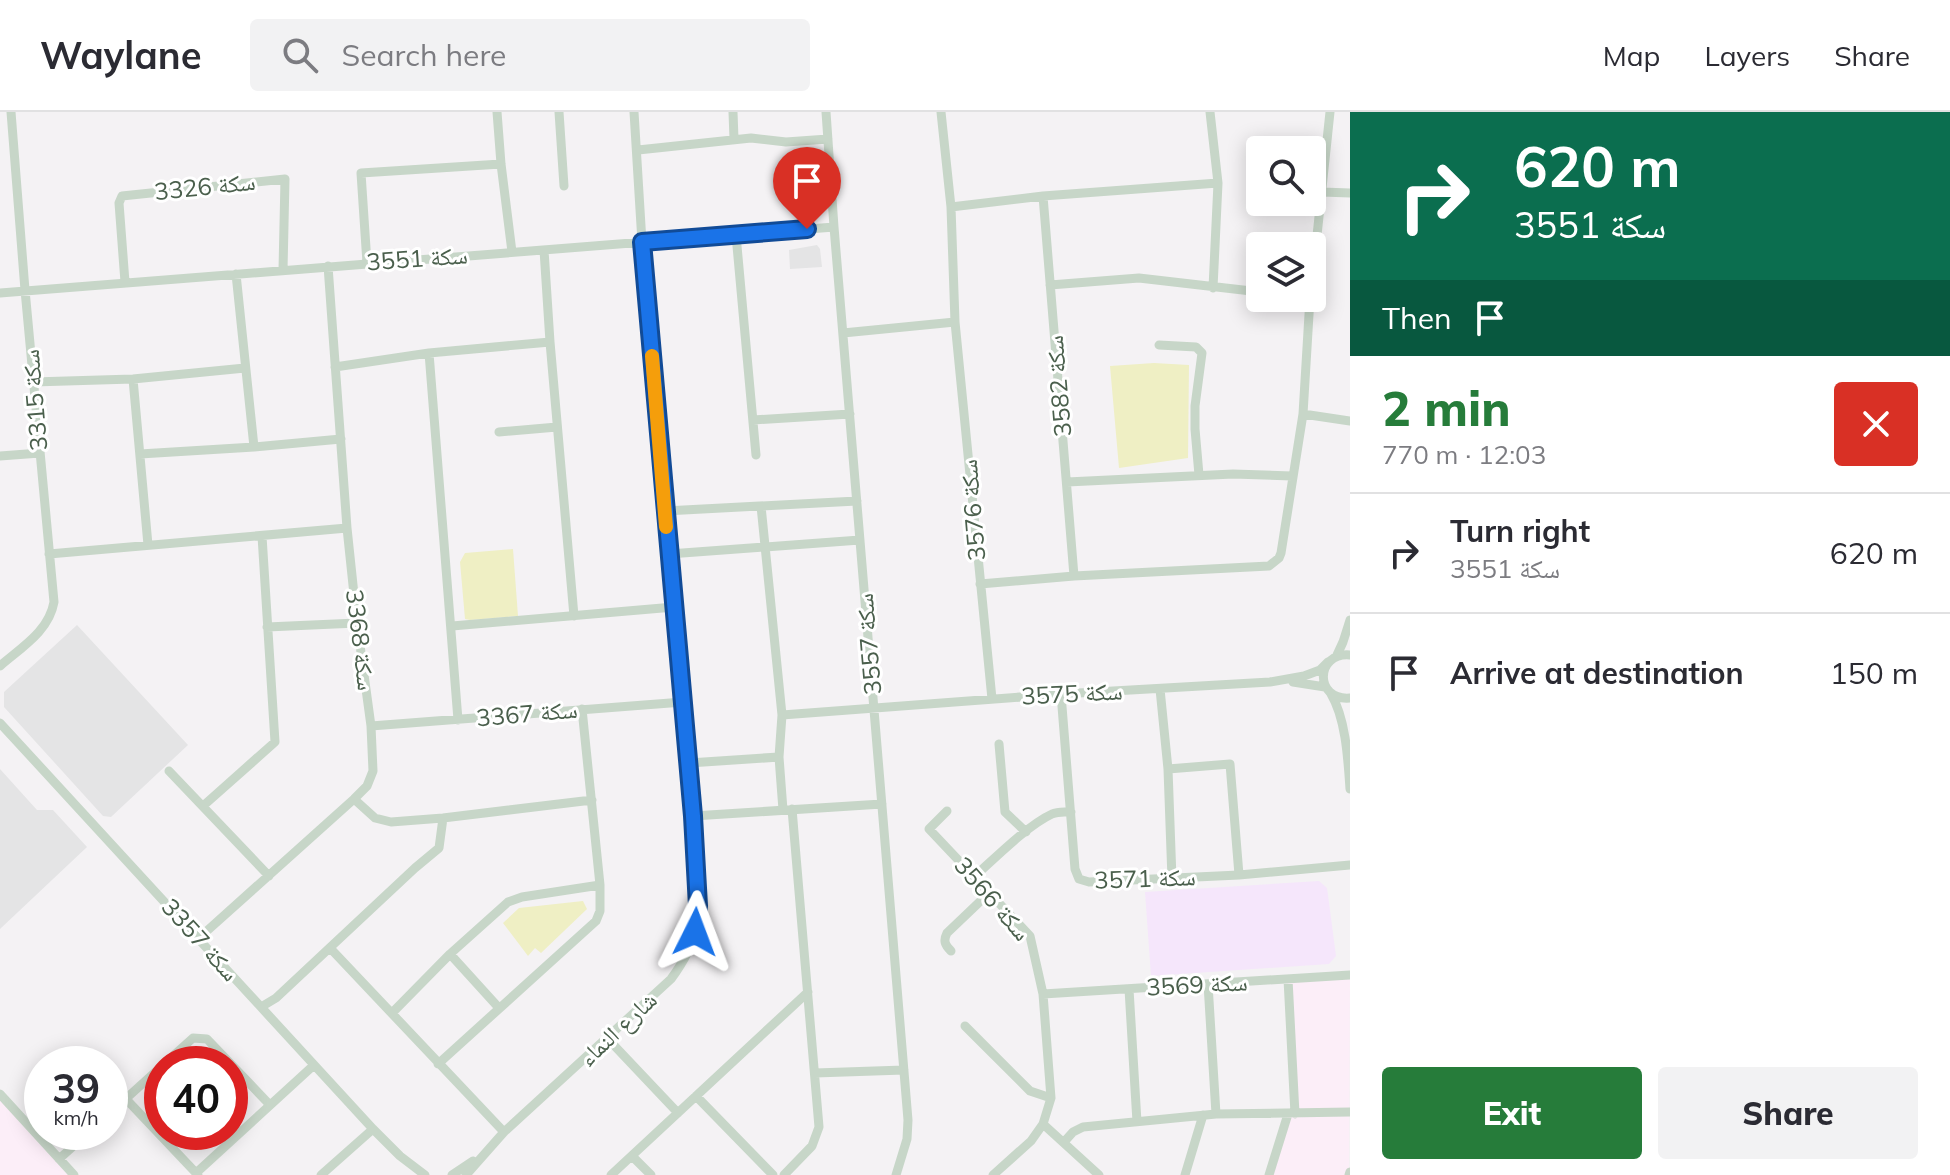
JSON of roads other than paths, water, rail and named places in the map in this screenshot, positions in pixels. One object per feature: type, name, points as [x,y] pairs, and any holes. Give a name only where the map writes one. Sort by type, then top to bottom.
[{"type":"street","name":"سكة 3315","points":[[0,666],[36,635],[50,618],[54,602],[11,112]]},
{"type":"street","points":[[497,112],[512,252]]},
{"type":"street","points":[[559,112],[564,186]]},
{"type":"street","name":"شارع النماء","points":[[466,1175],[504,1132],[671,979],[690,946],[698,916],[689,763],[642,242],[634,112]]},
{"type":"street","points":[[733,112],[734,139]]},
{"type":"street","name":"سكة 3557","points":[[826,112],[908,1120],[907,1139],[896,1175]]},
{"type":"street","name":"سكة 3576","points":[[941,112],[951,207],[955,322],[992,699]]},
{"type":"street","points":[[1210,112],[1218,183],[1213,288]]},
{"type":"street","points":[[1326,152],[1330,112]]},
{"type":"street","points":[[638,150],[751,138],[786,142],[828,139]]},
{"type":"street","points":[[367,263],[361,173],[501,164]]},
{"type":"street","name":"سكة 3326","points":[[125,282],[119,203],[122,196],[285,179],[283,270]]},
{"type":"street","points":[[951,207],[1043,196],[1218,183]]},
{"type":"street","points":[[1326,192],[1350,193]]},
{"type":"street","name":"سكة 3582","points":[[1043,196],[1074,576]]},
{"type":"street","name":"سكة 3551","points":[[0,293],[834,227]]},
{"type":"street","points":[[736,235],[756,455]]},
{"type":"street","points":[[544,250],[574,616]]},
{"type":"street","name":"سكة 3368","points":[[199,938],[354,799],[367,786],[373,771],[371,726],[347,528],[328,266]]},
{"type":"street","points":[[236,274],[254,447]]},
{"type":"street","points":[[1050,285],[1139,278],[1246,291]]},
{"type":"street","points":[[980,584],[1269,566],[1279,558],[1303,414],[1309,312]]},
{"type":"street","points":[[843,333],[955,322]]},
{"type":"street","points":[[335,367],[429,353],[550,342]]},
{"type":"street","points":[[1159,345],[1196,347],[1202,353],[1195,406],[1199,475]]},
{"type":"street","points":[[429,353],[458,720]]},
{"type":"street","points":[[33,382],[133,379],[245,368]]},
{"type":"street","points":[[133,379],[148,545]]},
{"type":"street","points":[[753,420],[850,414]]},
{"type":"street","points":[[1303,414],[1350,421]]},
{"type":"street","points":[[499,432],[557,427]]},
{"type":"street","points":[[140,454],[341,439]]},
{"type":"street","points":[[0,456],[40,453]]},
{"type":"street","points":[[1067,482],[1233,474],[1292,476]]},
{"type":"street","points":[[665,511],[857,501]]},
{"type":"street","points":[[761,506],[782,715],[779,757],[808,992],[819,1127],[817,1137],[801,1160],[784,1175]]},
{"type":"street","points":[[49,554],[347,528]]},
{"type":"street","points":[[203,806],[275,742],[262,536]]},
{"type":"street","points":[[669,554],[860,540]]},
{"type":"street","points":[[452,626],[674,607]]},
{"type":"street","points":[[1349,767],[1339,712],[1323,674],[1343,642],[1350,620]]},
{"type":"street","points":[[267,627],[357,623]]},
{"type":"street","points":[[1333,659],[1350,655]]},
{"type":"street","name":"سكة 3575","points":[[1270,682],[1304,676],[1320,670],[1333,659]]},
{"type":"street","name":"سكة 3575","points":[[782,715],[1270,682],[1304,683],[1328,690],[1342,699],[1350,698]]},
{"type":"street","points":[[1160,689],[1168,769],[1172,879]]},
{"type":"street","name":"سكة 3571","points":[[1061,694],[1075,869],[1079,879],[1089,882],[1172,879],[1350,865]]},
{"type":"street","name":"سكة 3367","points":[[371,726],[683,702]]},
{"type":"street","points":[[438,1064],[596,921],[600,911],[600,885],[582,709]]},
{"type":"street","name":"سكة 3357","points":[[0,723],[373,1129],[425,1175]]},
{"type":"street","points":[[999,744],[1005,812],[1026,832]]},
{"type":"street","points":[[1350,747],[1350,789]]},
{"type":"street","points":[[689,763],[779,757]]},
{"type":"street","points":[[1168,769],[1230,764],[1239,875]]},
{"type":"street","points":[[169,771],[269,876]]},
{"type":"street","points":[[354,799],[371,816],[386,821],[443,818],[592,800]]},
{"type":"street","points":[[693,816],[882,804]]},
{"type":"street","name":"سكة 3566","points":[[947,811],[929,829],[1030,936],[1043,994],[1051,1098],[1043,1124],[1031,1141],[993,1175]]},
{"type":"street","points":[[975,876],[1051,814],[1071,812]]},
{"type":"street","points":[[261,1007],[276,998],[439,848],[443,818]]},
{"type":"street","points":[[392,1013],[450,954],[508,902],[600,885]]},
{"type":"street","points":[[951,951],[945,945],[947,933],[990,892]]},
{"type":"street","points":[[330,948],[504,1132]]},
{"type":"street","points":[[450,954],[499,1008]]},
{"type":"street","name":"سكة 3569","points":[[1043,994],[1350,975]]},
{"type":"street","points":[[1269,1175],[1291,1114],[1288,979]]},
{"type":"street","points":[[1208,984],[1216,1114]]},
{"type":"street","points":[[1129,989],[1137,1122]]},
{"type":"street","points":[[611,1175],[808,992]]},
{"type":"street","points":[[965,1026],[1030,1091],[1051,1098]]},
{"type":"street","points":[[184,1046],[193,1038],[207,1039],[214,1046]]},
{"type":"street","points":[[608,1039],[678,1113]]},
{"type":"street","points":[[128,1101],[197,1174],[314,1065]]},
{"type":"street","points":[[815,1073],[904,1070]]},
{"type":"street","points":[[128,1097],[144,1082]]},
{"type":"street","points":[[248,1082],[270,1105]]},
{"type":"street","points":[[0,1094],[74,1175]]},
{"type":"street","points":[[696,1096],[773,1175]]},
{"type":"street","points":[[1064,1142],[1083,1127],[1216,1114],[1350,1112]]},
{"type":"street","points":[[1185,1175],[1203,1115]]},
{"type":"street","points":[[1043,1124],[1095,1174]]},
{"type":"street","points":[[321,1175],[373,1129]]},
{"type":"street","points":[[59,1159],[69,1150]]},
{"type":"street","name":"شارع النماء","points":[[452,1175],[486,1152]]},
{"type":"street","name":"سكة 3357","points":[[400,1156],[412,1175]]},
{"type":"street","points":[[632,1156],[651,1175]]}]
